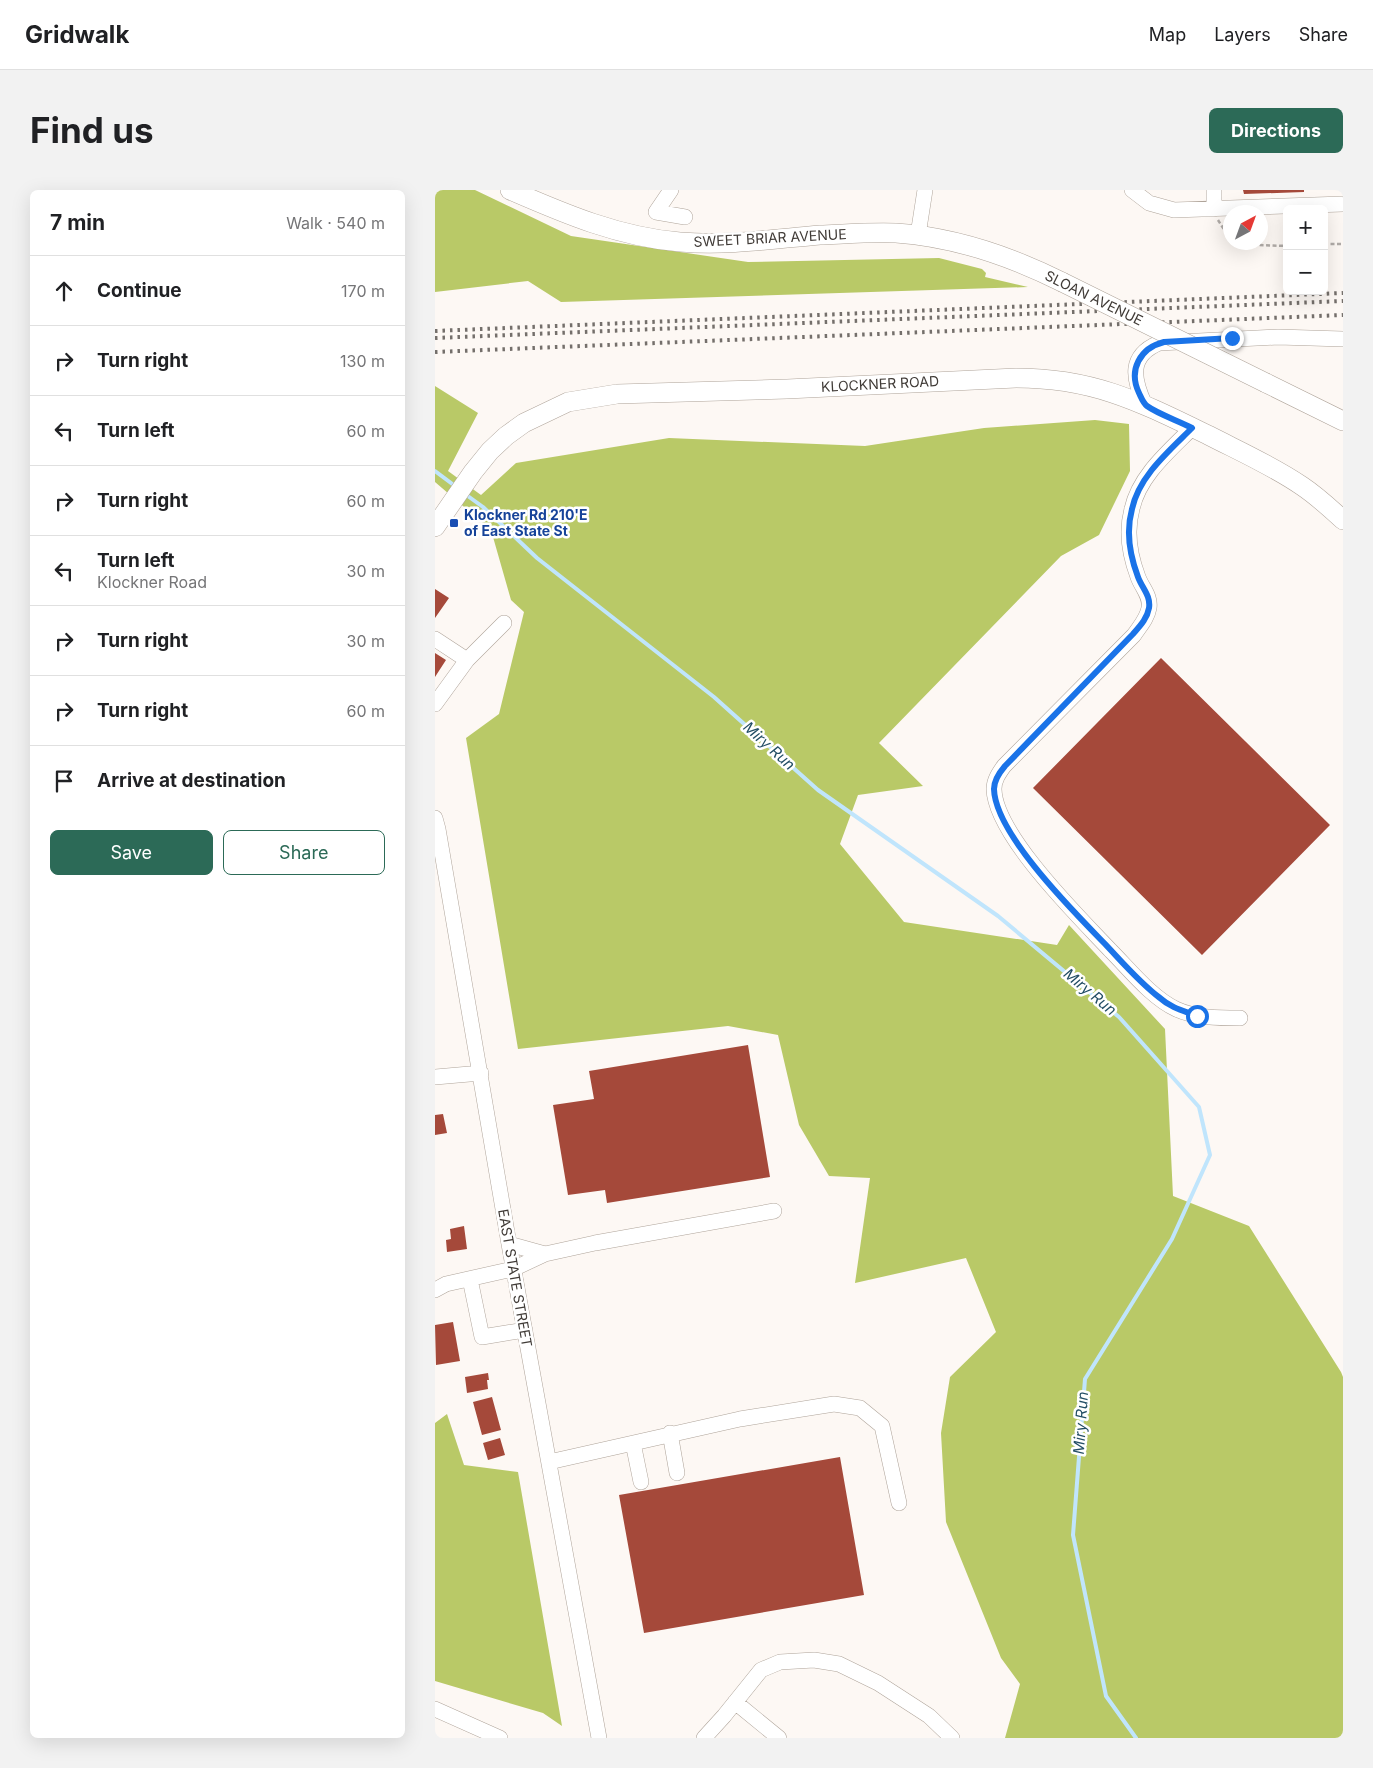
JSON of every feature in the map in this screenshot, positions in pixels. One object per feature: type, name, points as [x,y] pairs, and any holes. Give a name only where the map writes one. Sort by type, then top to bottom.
[{"type":"main road","name":"SWEET BRIAR AVENUE","points":[[510,190],[589,223],[632,235],[679,242],[724,244],[858,233],[918,235]]},
{"type":"main road","name":"SLOAN AVENUE","points":[[918,235],[951,241],[1008,258],[1045,273],[1343,421]]},
{"type":"main road","name":"KLOCKNER ROAD","points":[[435,527],[490,451],[524,422],[568,402],[617,394],[787,389],[1033,378],[1084,384],[1114,392],[1145,405],[1259,461],[1300,484],[1343,520]]},
{"type":"street","points":[[671,190],[656,212],[685,217]]},
{"type":"street","points":[[918,235],[925,190]]},
{"type":"street","points":[[1132,190],[1149,203],[1165,209],[1182,211],[1343,204]]},
{"type":"street","points":[[1214,190],[1214,209]]},
{"type":"street","points":[[1145,405],[1137,388],[1136,366],[1143,353],[1159,343],[1278,337],[1343,339]]},
{"type":"street","points":[[1192,428],[1149,474],[1139,490],[1131,510],[1131,553],[1138,578],[1148,595],[1149,607],[1145,620],[1128,641],[1005,766],[996,779],[994,790],[1005,823],[1053,890],[1138,979],[1160,999],[1176,1009],[1197,1016],[1240,1018]]},
{"type":"street","points":[[435,704],[467,660],[504,623]]},
{"type":"street","points":[[435,639],[467,660]]},
{"type":"street","name":"EAST STATE STREET","points":[[435,818],[440,864],[481,1073],[513,1269],[599,1738]]},
{"type":"street","points":[[435,1077],[481,1073]]},
{"type":"street","points":[[435,1290],[446,1284],[513,1269],[545,1254],[619,1238],[774,1211]]},
{"type":"street","points":[[509,1244],[545,1254]]},
{"type":"street","points":[[470,1279],[481,1337],[525,1330]]},
{"type":"street","points":[[549,1462],[740,1419],[833,1404],[860,1408],[882,1426],[899,1503]]},
{"type":"street","points":[[670,1434],[677,1474]]},
{"type":"street","points":[[633,1443],[641,1482]]},
{"type":"street","points":[[704,1738],[725,1716],[761,1670],[779,1662],[814,1660],[839,1664],[878,1683],[929,1716],[952,1738]]},
{"type":"street","points":[[735,1702],[779,1738]]},
{"type":"street","points":[[435,1709],[471,1732],[499,1738]]},
{"type":"path","points":[[1214,209],[1223,227]]},
{"type":"path","points":[[1328,244],[1343,244]]},
{"type":"path","points":[[1268,245],[1283,246]]},
{"type":"green space","points":[[435,190],[475,190],[571,236],[748,262],[939,258],[982,269],[986,273],[985,277],[1028,287],[561,302],[528,281],[435,292]]},
{"type":"green space","points":[[435,386],[478,413],[448,471],[481,495],[516,463],[669,438],[865,446],[984,428],[1095,420],[1129,424],[1130,471],[1099,535],[1061,556],[879,743],[923,786],[858,795],[840,844],[904,922],[1057,945],[1069,925],[1165,1029],[1173,1196],[1249,1226],[1343,1377],[1343,1738],[1005,1738],[1020,1684],[1001,1658],[946,1522],[941,1433],[950,1377],[996,1332],[966,1258],[855,1283],[870,1178],[829,1176],[799,1125],[778,1035],[728,1026],[518,1049],[466,738],[499,714],[524,612],[511,600],[491,530],[435,482]]},
{"type":"green space","points":[[447,1414],[464,1465],[518,1472],[562,1726],[543,1713],[435,1681],[435,1423]]},
{"type":"building","points":[[1243,190],[1304,190],[1304,192],[1244,194]]},
{"type":"building","points":[[435,589],[449,598],[435,618]]},
{"type":"building","points":[[435,653],[446,660],[435,677]]},
{"type":"building","points":[[1161,658],[1330,825],[1202,955],[1033,788]]},
{"type":"building","points":[[748,1045],[770,1177],[607,1203],[605,1190],[568,1195],[553,1105],[594,1099],[589,1071]]},
{"type":"building","points":[[443,1114],[447,1133],[435,1135],[435,1115]]},
{"type":"building","points":[[464,1226],[467,1249],[447,1252],[446,1240],[451,1239],[450,1229]]},
{"type":"building","points":[[453,1322],[460,1361],[436,1365],[435,1325]]},
{"type":"building","points":[[488,1373],[488,1389],[467,1393],[465,1377]]},
{"type":"building","points":[[492,1397],[501,1430],[482,1435],[473,1402]]},
{"type":"building","points":[[500,1438],[505,1455],[488,1460],[483,1443]]},
{"type":"building","points":[[840,1457],[864,1595],[644,1633],[619,1495]]},
{"type":"waterway","name":"Miry Run","points":[[435,471],[455,486]]},
{"type":"waterway","name":"Miry Run","points":[[465,494],[483,507],[537,558],[714,697],[818,790],[998,916],[1119,1017],[1199,1107],[1210,1155],[1172,1239],[1085,1379],[1073,1535],[1106,1696],[1136,1738]]},
{"type":"railway","points":[[435,331],[1343,293]]},
{"type":"railway","points":[[435,338],[1343,301]]},
{"type":"railway","points":[[435,352],[1343,315]]},
{"type":"place","name":"Klockner Rd 210'E of East State St","points":[[454,523]]},
{"type":"route","points":[[1197,1016],[1176,1009],[1160,999],[1138,979],[1053,890],[1005,823],[994,790],[996,779],[1005,766],[1145,620],[1149,607],[1148,595],[1138,578],[1131,553],[1131,510],[1139,490],[1149,474],[1192,428],[1145,405],[1137,388],[1135,377],[1137,361],[1146,350],[1164,342],[1232,338]]}]
